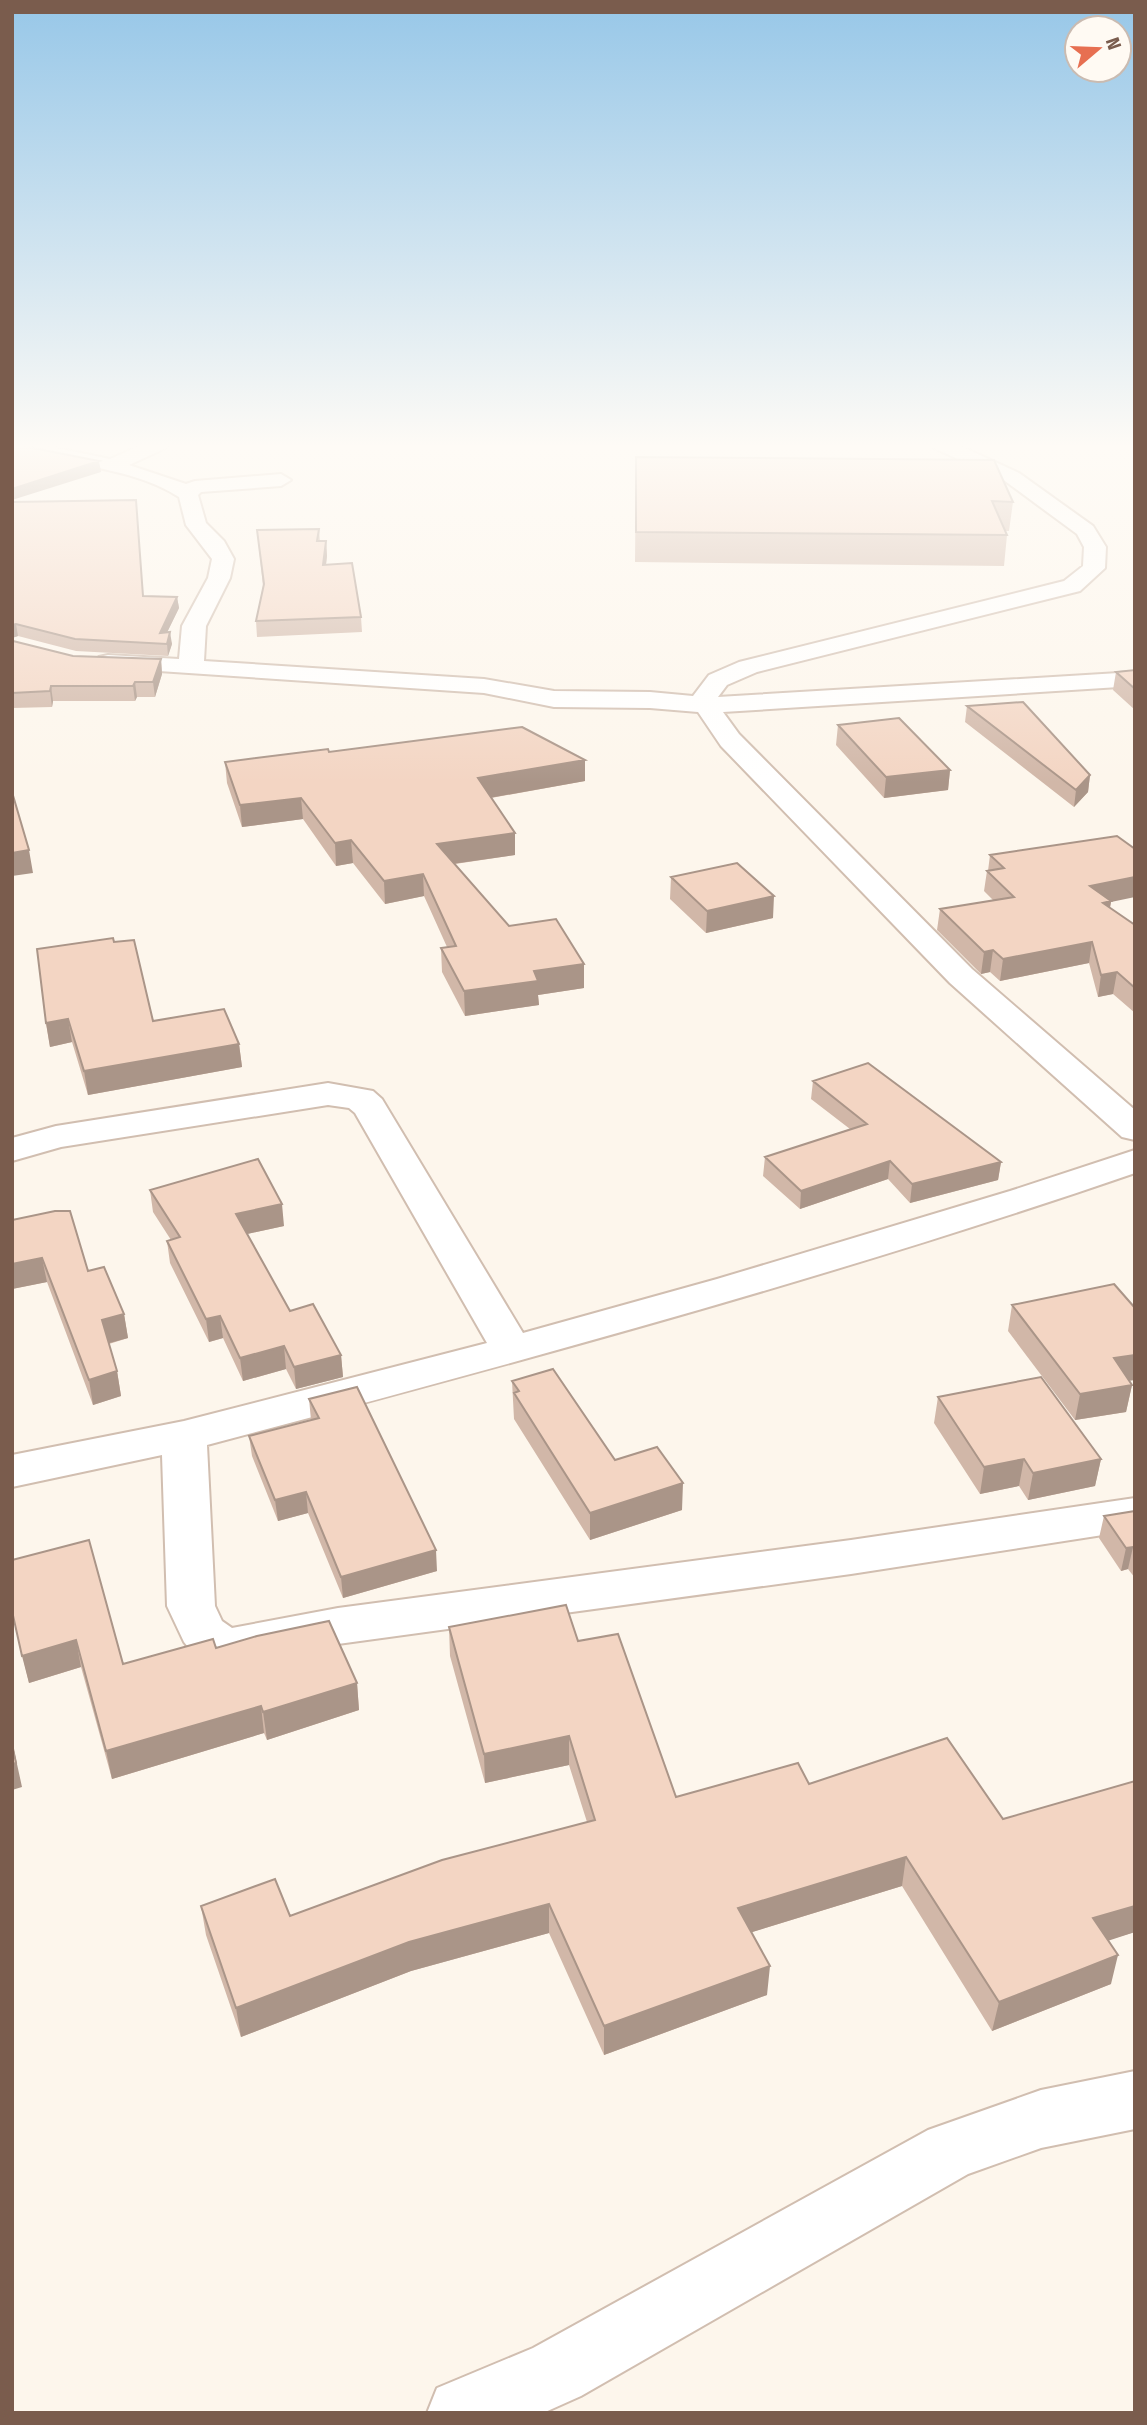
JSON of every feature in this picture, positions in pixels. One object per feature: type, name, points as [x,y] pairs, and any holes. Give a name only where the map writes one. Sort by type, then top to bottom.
[{"type":"street","points":[[191,667],[194,626],[219,578],[222,557]]},
{"type":"street","points":[[1095,557],[1094,568],[1072,586],[748,667],[718,680],[705,694],[706,705],[730,740],[961,976],[1135,1129]]},
{"type":"street","points":[[88,661],[484,686],[554,699],[650,700],[706,705],[1135,679]]},
{"type":"street","points":[[12,1150],[56,1137],[281,1100],[328,1094],[360,1099],[369,1107],[512,1350]]},
{"type":"street","points":[[12,1471],[184,1436],[512,1350],[758,1280],[1023,1199],[1135,1161]]},
{"type":"street","points":[[184,1436],[191,1606],[201,1632],[217,1644],[233,1647],[338,1626],[851,1557],[1135,1514]]},
{"type":"street","points":[[462,2413],[557,2372],[950,2151],[1041,2119],[1135,2100]]},
{"type":"building","points":[[12,557],[140,557],[143,596],[177,597],[160,633],[170,632],[167,644],[75,639],[12,625]]},
{"type":"building","points":[[261,557],[324,557],[323,565],[352,563],[361,617],[256,621],[264,584]]},
{"type":"building","points":[[13,641],[73,656],[161,659],[153,682],[135,682],[133,686],[51,686],[50,691],[12,693]]},
{"type":"building","points":[[1135,670],[1135,689],[1116,672]]},
{"type":"building","points":[[1023,702],[1090,775],[1076,790],[967,706]]},
{"type":"building","points":[[899,718],[950,770],[886,777],[838,725]]},
{"type":"building","points":[[522,727],[585,760],[478,778],[515,833],[437,844],[509,926],[556,919],[584,964],[534,971],[538,981],[464,991],[441,948],[456,946],[423,874],[384,881],[351,840],[335,843],[301,798],[240,805],[225,762],[328,749],[329,752]]},
{"type":"building","points":[[12,792],[29,850],[12,853]]},
{"type":"building","points":[[1117,836],[1135,849],[1135,877],[1090,886],[1111,901],[1103,903],[1135,925],[1135,988],[1117,972],[1101,975],[1092,942],[1003,959],[993,950],[984,952],[940,909],[1014,897],[987,871],[1004,868],[990,855]]},
{"type":"building","points":[[737,863],[774,896],[707,911],[671,877]]},
{"type":"building","points":[[113,938],[114,942],[134,940],[153,1021],[224,1009],[239,1044],[84,1071],[68,1019],[46,1023],[37,949]]},
{"type":"building","points":[[868,1063],[1001,1162],[912,1184],[890,1161],[801,1191],[765,1157],[867,1124],[813,1081]]},
{"type":"building","points":[[258,1159],[282,1204],[236,1214],[290,1311],[313,1304],[341,1355],[294,1367],[284,1346],[240,1358],[220,1316],[206,1319],[167,1241],[180,1237],[150,1190]]},
{"type":"building","points":[[55,1211],[70,1211],[88,1271],[104,1267],[124,1314],[102,1320],[117,1371],[89,1380],[42,1258],[12,1264],[12,1220]]},
{"type":"building","points":[[1114,1284],[1135,1308],[1135,1355],[1114,1358],[1132,1385],[1080,1394],[1012,1305]]},
{"type":"building","points":[[553,1369],[615,1460],[657,1447],[683,1483],[590,1513],[514,1393],[519,1391],[512,1381]]},
{"type":"building","points":[[1041,1377],[1101,1459],[1033,1473],[1024,1459],[984,1467],[938,1397]]},
{"type":"building","points":[[357,1387],[436,1550],[341,1577],[306,1492],[275,1500],[249,1436],[319,1418],[309,1399]]},
{"type":"building","points":[[1135,1511],[1135,1549],[1126,1548],[1104,1516]]},
{"type":"building","points":[[89,1540],[123,1664],[213,1639],[216,1648],[257,1636],[329,1621],[357,1683],[263,1712],[261,1706],[106,1751],[76,1640],[22,1656],[12,1611],[12,1560]]},
{"type":"building","points":[[566,1605],[578,1641],[618,1634],[676,1797],[798,1763],[809,1784],[947,1738],[1003,1819],[1135,1781],[1135,1906],[1093,1918],[1118,1955],[999,2002],[906,1857],[738,1908],[770,1966],[604,2026],[549,1904],[409,1942],[236,2008],[201,1906],[275,1879],[290,1916],[442,1860],[595,1820],[569,1736],[484,1754],[449,1627]]},
{"type":"building","points":[[12,1744],[16,1763],[12,1764]]}]
